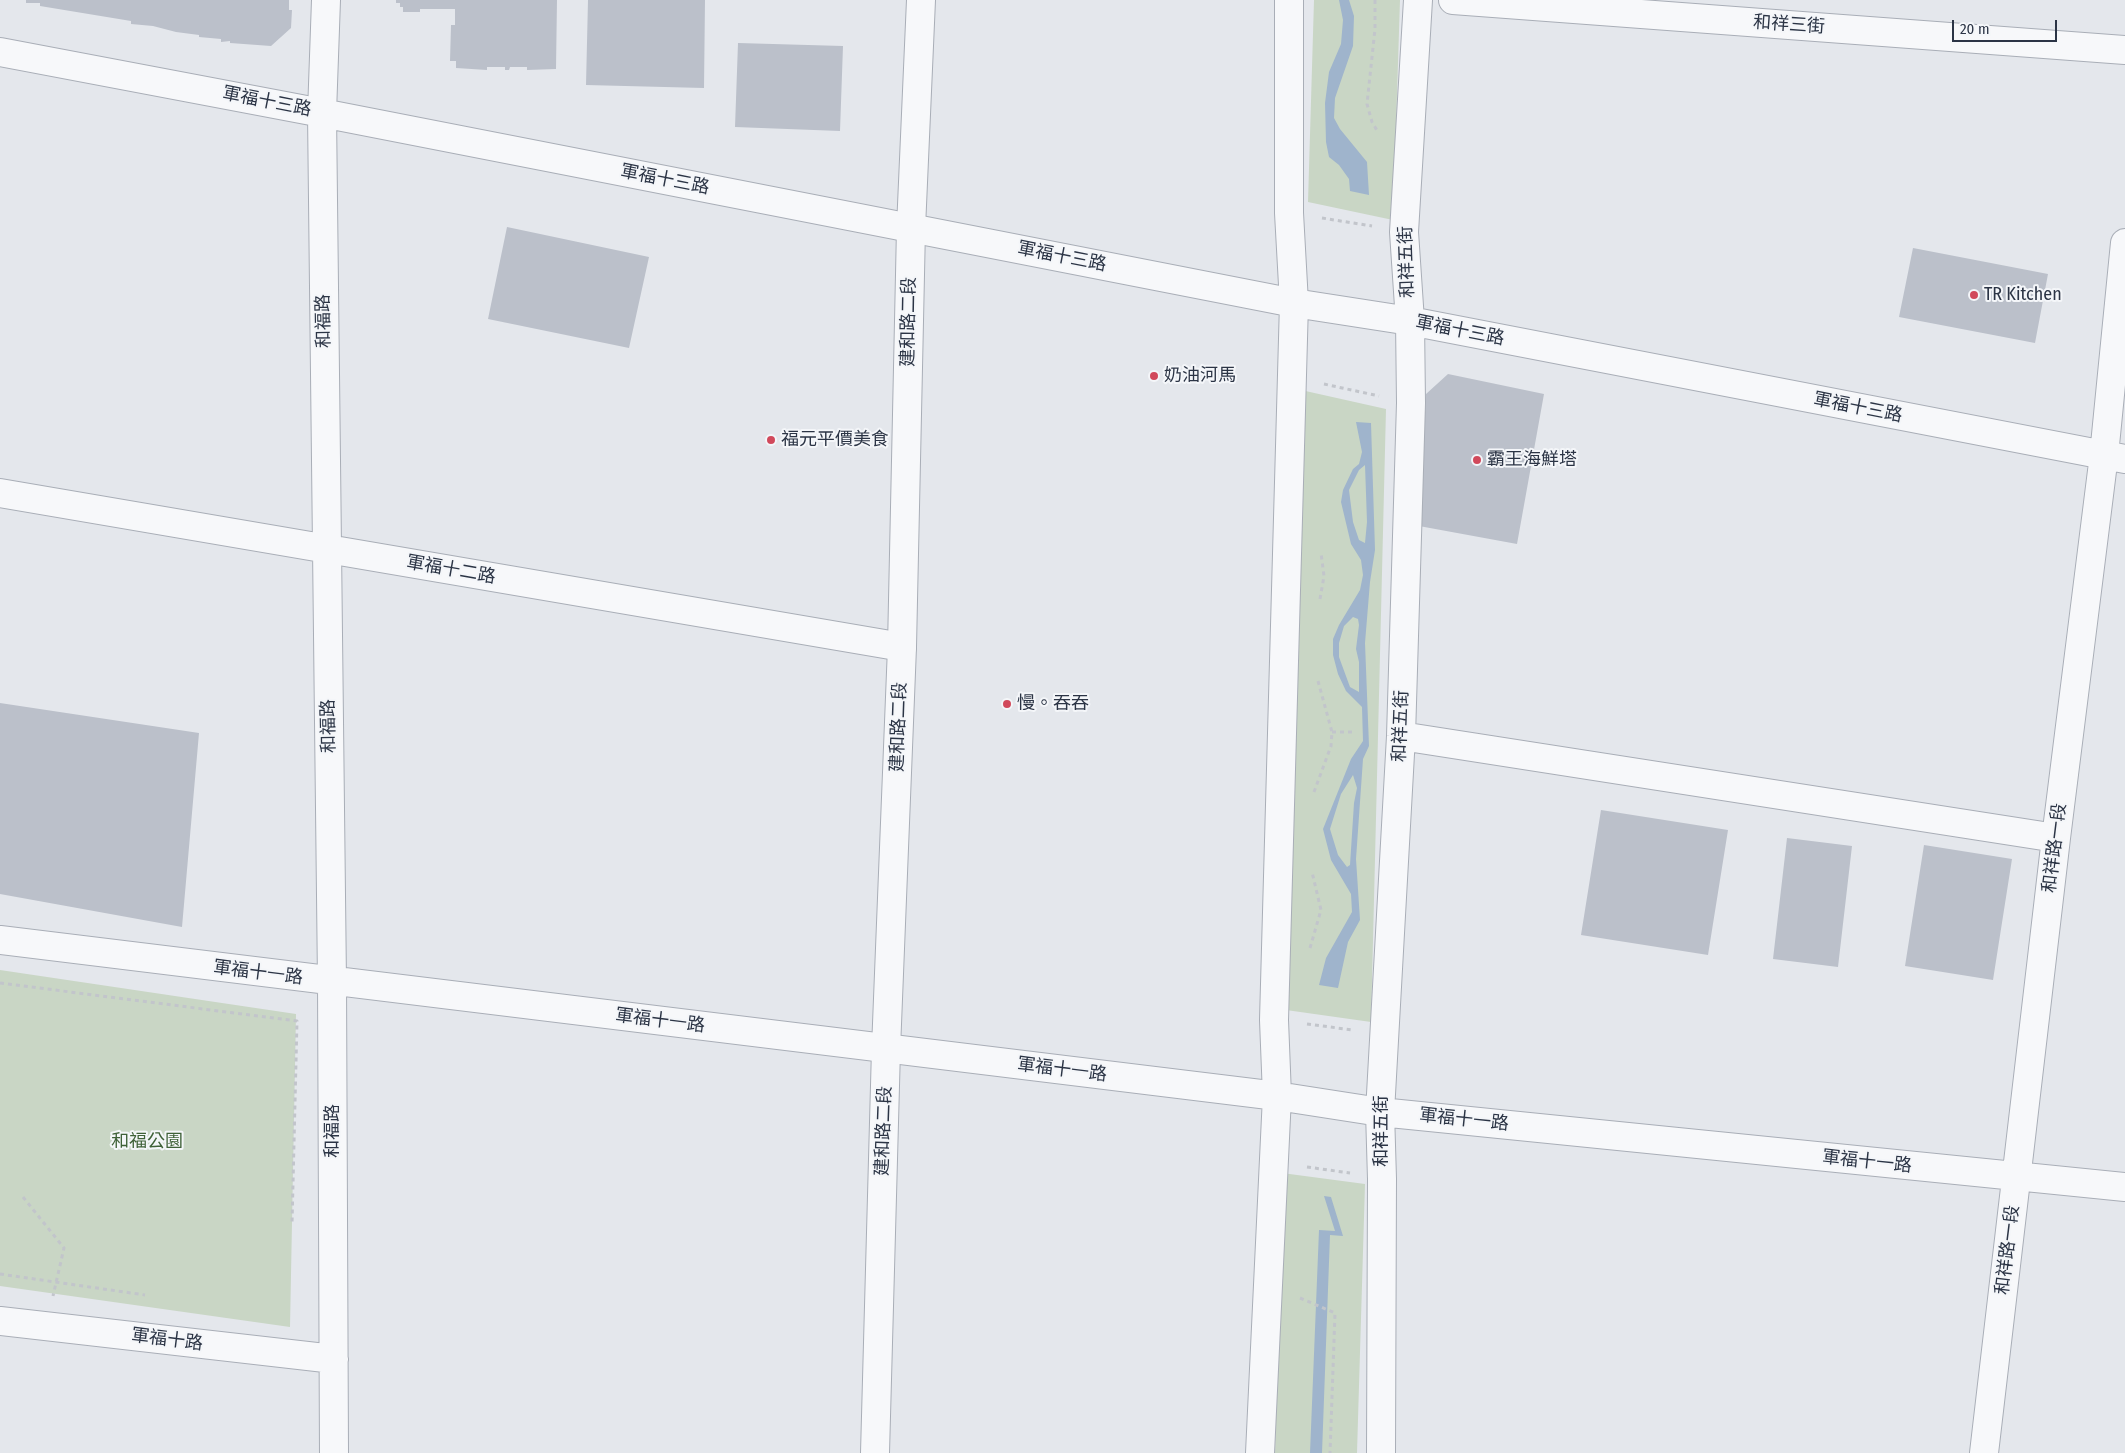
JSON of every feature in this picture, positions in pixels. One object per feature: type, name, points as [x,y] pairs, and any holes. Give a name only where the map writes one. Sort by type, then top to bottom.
[{"type":"street","name":"和福路","points":[[326,0],[322,113],[332,982],[334,1453]]},
{"type":"street","name":"建和路二段","points":[[875,1453],[886,1049],[902,647],[911,228],[921,0]]},
{"type":"street","points":[[1260,1453],[1277,1096],[1274,1020],[1294,303],[1289,213],[1289,0]]},
{"type":"street","name":"和祥五街","points":[[1381,1453],[1382,1179],[1380,1112],[1401,736],[1411,403],[1410,321],[1404,232],[1418,0]]},
{"type":"street","name":"和祥三街","points":[[1453,0],[2125,50]]},
{"type":"street","name":"軍福十三路","points":[[0,52],[1294,303],[1410,321],[2115,457]]},
{"type":"street","name":"和祥路一段","points":[[1984,1453],[2056,838],[2115,457],[2125,243]]},
{"type":"street","name":"軍福十二路","points":[[0,493],[902,647]]},
{"type":"street","points":[[1401,736],[2056,838]]},
{"type":"street","name":"軍福十一路","points":[[0,940],[1277,1096],[1380,1112],[2125,1187]]},
{"type":"street","name":"軍福十路","points":[[0,1321],[334,1359]]},
{"type":"path","points":[[1289,213],[1404,232]]},
{"type":"path","points":[[1292,379],[1325,384],[1411,403]]},
{"type":"path","points":[[1332,732],[1355,732]]},
{"type":"path","points":[[0,983],[297,1022],[292,1224]]},
{"type":"path","points":[[1274,1020],[1385,1034]]},
{"type":"path","points":[[1274,1167],[1302,1166],[1382,1179]]},
{"type":"path","points":[[23,1197],[64,1248],[45,1326]]},
{"type":"path","points":[[0,1274],[146,1295]]},
{"type":"path","points":[[1298,1297],[1336,1313],[1330,1453]]},
{"type":"green space","points":[[1314,0],[1400,0],[1393,220],[1308,202]]},
{"type":"green space","points":[[1301,390],[1386,409],[1371,1022],[1286,1010]]},
{"type":"green space","name":"和福公園","points":[[0,970],[296,1014],[290,1327],[0,1286]]},
{"type":"green space","points":[[1282,1173],[1365,1184],[1357,1453],[1275,1453]]},
{"type":"water","points":[[1339,0],[1349,0],[1354,16],[1353,46],[1335,98],[1334,118],[1340,129],[1367,162],[1369,195],[1350,191],[1349,179],[1339,165],[1329,157],[1326,142],[1325,103],[1329,72],[1341,44],[1343,20]]},
{"type":"water","points":[[1356,422],[1371,423],[1375,550],[1370,582],[1365,643],[1369,746],[1363,759],[1356,859],[1360,920],[1348,942],[1338,988],[1319,985],[1326,958],[1352,912],[1351,894],[1331,860],[1323,829],[1351,759],[1363,741],[1362,707],[1346,691],[1338,674],[1333,655],[1333,639],[1339,625],[1360,590],[1363,575],[1361,560],[1351,544],[1341,502],[1343,490],[1353,469],[1359,464],[1362,452]],"holes":[[[1365,465],[1367,522],[1365,543],[1359,540],[1353,522],[1349,490],[1359,470]],[[1353,617],[1358,619],[1356,649],[1359,662],[1359,692],[1350,687],[1339,657],[1339,643],[1344,626]],[[1353,775],[1357,788],[1354,803],[1350,865],[1347,867],[1338,855],[1330,829],[1341,794]]]},
{"type":"water","points":[[1324,1196],[1331,1197],[1343,1236],[1330,1235],[1322,1453],[1310,1453],[1319,1230],[1335,1231]]},
{"type":"building","points":[[26,0],[289,0],[289,10],[292,10],[291,28],[271,46],[230,43],[230,41],[221,42],[221,39],[199,37],[199,35],[153,26],[131,24],[131,21],[40,6],[40,3],[26,3]]},
{"type":"building","points":[[396,0],[557,0],[556,69],[527,70],[527,67],[510,67],[509,70],[505,70],[505,67],[487,67],[487,70],[456,68],[456,61],[450,61],[451,25],[455,25],[455,9],[420,9],[420,12],[403,12],[403,7],[400,7],[400,3],[396,3]]},
{"type":"building","points":[[588,0],[705,0],[704,88],[586,85]]},
{"type":"building","points":[[738,43],[843,46],[840,131],[735,127]]},
{"type":"building","points":[[507,227],[649,257],[629,348],[488,319]]},
{"type":"building","name":"TR Kitchen","points":[[1913,248],[2048,274],[2035,343],[1899,317]]},
{"type":"building","name":"霸王海鮮塔","points":[[1448,374],[1544,394],[1517,544],[1419,526],[1426,394]]},
{"type":"building","points":[[0,703],[199,733],[182,927],[0,894]]},
{"type":"building","points":[[1601,810],[1728,830],[1708,955],[1581,935]]},
{"type":"building","points":[[1787,838],[1852,846],[1838,967],[1773,959]]},
{"type":"building","points":[[1924,845],[2012,859],[1993,980],[1905,966]]},
{"type":"place","name":"TR Kitchen","points":[[1974,295]]},
{"type":"place","name":"奶油河馬","points":[[1154,376]]},
{"type":"place","name":"福元平價美食","points":[[771,440]]},
{"type":"place","name":"霸王海鮮塔","points":[[1477,460]]},
{"type":"place","name":"慢。吞吞","points":[[1007,704]]}]
